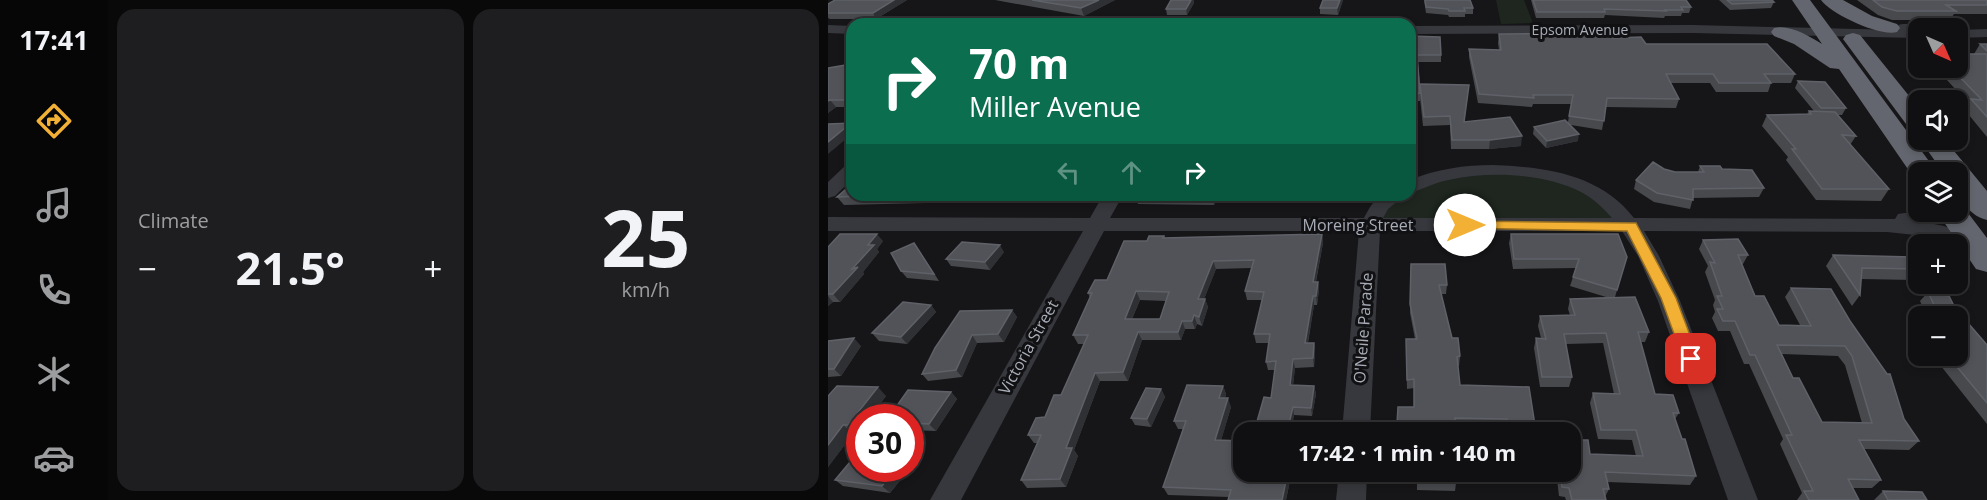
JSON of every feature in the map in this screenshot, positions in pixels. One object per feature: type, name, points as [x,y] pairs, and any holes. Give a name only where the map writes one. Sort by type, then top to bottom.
[{"type":"highway","points":[[1801,0],[1834,30],[1908,112]]},
{"type":"highway","points":[[1823,0],[1852,71],[1917,162]]},
{"type":"highway","points":[[1830,0],[1865,20],[1890,28]]},
{"type":"highway","points":[[1781,32],[1801,40],[1852,71]]},
{"type":"highway","points":[[1940,150],[1949,162]]},
{"type":"highway","points":[[1968,187],[1985,208]]},
{"type":"highway","points":[[1959,222],[1982,253]]},
{"type":"street","name":"Epsom Avenue","points":[[1749,30],[1781,32],[1908,28]]},
{"type":"street","points":[[828,29],[846,30]]},
{"type":"street","name":"Epsom Avenue","points":[[1416,30],[1834,30],[1908,34]]},
{"type":"street","points":[[1968,32],[1986,33]]},
{"type":"street","points":[[1416,185],[1456,173],[1504,170],[1543,174],[1575,183],[1605,199],[1631,226],[1668,298],[1743,500]]},
{"type":"street","points":[[828,192],[846,175]]},
{"type":"street","name":"Victoria Street","points":[[945,500],[1110,201]]},
{"type":"street","points":[[1370,225],[1380,205],[1386,201]]},
{"type":"street","name":"Moreing Street","points":[[1887,225],[1908,219]]},
{"type":"street","name":"Moreing Street","points":[[832,227],[1097,223],[1887,225],[1936,231],[1982,253]]},
{"type":"street","name":"O'Neile Parade","points":[[1357,422],[1370,225]]},
{"type":"street","points":[[1351,500],[1352,482]]},
{"type":"shaded area","points":[[1496,0],[1524,0],[1533,23],[1501,24]]},
{"type":"shaded area","points":[[1504,170],[1576,183],[1631,227],[1370,225],[1377,211],[1386,201],[1416,201],[1416,186]]},
{"type":"building","points":[[835,0],[894,0],[873,13],[828,13],[828,4]]},
{"type":"building","points":[[1032,0],[1099,0],[1081,8]]},
{"type":"building","points":[[1171,0],[1191,0],[1186,9],[1166,9]]},
{"type":"building","points":[[1323,0],[1340,0],[1337,8],[1320,8]]},
{"type":"building","points":[[1425,0],[1470,0],[1473,8],[1464,8],[1465,11],[1449,11],[1426,7]]},
{"type":"building","points":[[1533,0],[1686,0],[1691,7],[1666,11],[1604,9],[1605,12],[1537,12]]},
{"type":"building","points":[[1727,0],[1772,0],[1774,2],[1732,4]]},
{"type":"building","points":[[1873,0],[1987,0],[1987,5],[1946,5],[1956,11],[1897,11],[1882,7]]},
{"type":"building","points":[[1611,33],[1613,38],[1641,37],[1646,44],[1767,44],[1795,74],[1764,74],[1771,83],[1719,83],[1713,74],[1666,74],[1679,99],[1607,98],[1604,121],[1569,116],[1573,95],[1533,95],[1534,98],[1479,94],[1469,49],[1501,50],[1499,34]]},
{"type":"building","points":[[1416,36],[1440,37],[1441,55],[1417,55],[1420,93],[1416,93]]},
{"type":"building","points":[[1980,44],[1987,44],[1987,51]]},
{"type":"building","points":[[1968,54],[1987,54],[1987,117],[1971,99],[1982,100],[1961,78],[1968,78]]},
{"type":"building","points":[[846,65],[846,100],[828,101],[828,68]]},
{"type":"building","points":[[1798,81],[1825,82],[1846,108],[1821,108]]},
{"type":"building","points":[[1420,84],[1469,85],[1464,122],[1510,117],[1522,136],[1490,140],[1452,140],[1450,116],[1424,117]]},
{"type":"building","points":[[1809,111],[1835,112],[1856,136],[1842,135],[1889,189],[1822,189],[1792,149],[1796,149],[1767,115],[1811,114]]},
{"type":"building","points":[[1565,120],[1579,134],[1547,141],[1534,127]]},
{"type":"building","points":[[846,123],[846,127],[828,142],[828,124]]},
{"type":"building","points":[[1653,162],[1664,169],[1675,172],[1704,172],[1700,166],[1752,170],[1764,188],[1693,189],[1693,200],[1657,193],[1636,180]]},
{"type":"building","points":[[846,189],[846,197],[837,197]]},
{"type":"building","points":[[840,234],[877,234],[868,245],[874,245],[852,269],[858,267],[833,294],[828,294],[828,247]]},
{"type":"building","points":[[1322,234],[1313,282],[1318,282],[1316,296],[1313,296],[1305,343],[1314,343],[1313,358],[1293,359],[1290,385],[1314,386],[1311,408],[1293,407],[1289,422],[1257,422],[1264,397],[1271,398],[1276,361],[1266,362],[1270,334],[1254,334],[1264,292],[1245,291],[1254,260],[1213,261],[1198,299],[1205,299],[1199,317],[1194,315],[1192,321],[1182,321],[1178,332],[1138,332],[1123,372],[1095,373],[1066,448],[1072,448],[1060,479],[1021,480],[1041,435],[1028,435],[1036,418],[1045,417],[1054,395],[1061,395],[1088,335],[1073,335],[1092,293],[1088,293],[1095,280],[1107,280],[1124,241],[1147,241],[1149,236],[1164,236],[1163,238]],"holes":[[[1136,291],[1169,292],[1160,319],[1125,319]]]},
{"type":"building","points":[[1511,234],[1618,234],[1627,257],[1617,290],[1573,277],[1579,259],[1514,259]]},
{"type":"building","points":[[1738,239],[1748,255],[1738,255],[1755,296],[1764,296],[1779,325],[1811,326],[1791,288],[1831,289],[1850,321],[1887,374],[1890,374],[1904,419],[1919,441],[1859,440],[1881,480],[1848,479],[1859,500],[1809,500],[1804,491],[1813,491],[1786,435],[1792,435],[1755,355],[1750,355],[1735,321],[1723,321],[1717,309],[1723,309],[1717,296],[1722,296],[1710,262],[1715,263],[1703,240]],"holes":[[[1777,345],[1845,346],[1852,356],[1872,423],[1822,422],[1799,378],[1793,378]]]},
{"type":"building","points":[[962,242],[1000,245],[985,262],[946,259]]},
{"type":"building","points":[[914,243],[934,274],[901,271],[891,253]]},
{"type":"building","points":[[1833,255],[1908,257],[1908,269],[1862,268],[1860,295]]},
{"type":"building","points":[[1411,264],[1445,264],[1447,285],[1439,285],[1452,338],[1458,338],[1460,356],[1457,357],[1460,385],[1529,387],[1534,422],[1455,418],[1455,422],[1397,422],[1398,407],[1414,407],[1414,379],[1407,380],[1406,339],[1417,339],[1410,304]]},
{"type":"building","points":[[1929,294],[1949,296],[1954,306],[1934,306]]},
{"type":"building","points":[[1635,297],[1649,332],[1638,332],[1655,394],[1673,395],[1679,413],[1673,413],[1682,439],[1685,439],[1696,476],[1605,472],[1609,489],[1603,489],[1606,500],[1572,500],[1569,488],[1562,487],[1561,482],[1581,482],[1581,440],[1588,440],[1590,454],[1643,456],[1636,430],[1601,430],[1593,393],[1620,394],[1606,333],[1564,334],[1572,377],[1542,377],[1536,338],[1546,339],[1540,316],[1575,315],[1570,299]]},
{"type":"building","points":[[903,302],[931,305],[901,337],[872,333]]},
{"type":"building","points":[[1012,310],[998,334],[972,335],[956,370],[922,374],[935,348],[960,311]]},
{"type":"building","points":[[1968,323],[1987,345],[1987,403],[1956,366],[1968,366]]},
{"type":"building","points":[[854,338],[834,369],[828,369],[828,341]]},
{"type":"building","points":[[1187,385],[1223,386],[1219,398],[1228,398],[1215,440],[1233,441],[1233,482],[1286,482],[1282,500],[1228,500],[1231,490],[1163,487],[1186,421],[1174,421]]},
{"type":"building","points":[[837,386],[878,387],[865,404],[846,404],[846,425],[843,425],[828,445],[828,396]]},
{"type":"building","points":[[1146,388],[1161,389],[1147,419],[1131,418]]},
{"type":"building","points":[[908,390],[951,392],[929,424],[924,424],[924,404],[898,404]]},
{"type":"building","points":[[846,467],[846,481],[835,480]]},
{"type":"building","points":[[851,482],[885,482],[882,486]]},
{"type":"building","points":[[1883,491],[1922,492],[1927,500],[1888,500]]},
{"type":"route","points":[[1465,225],[1631,226],[1668,298],[1691,359]]}]
